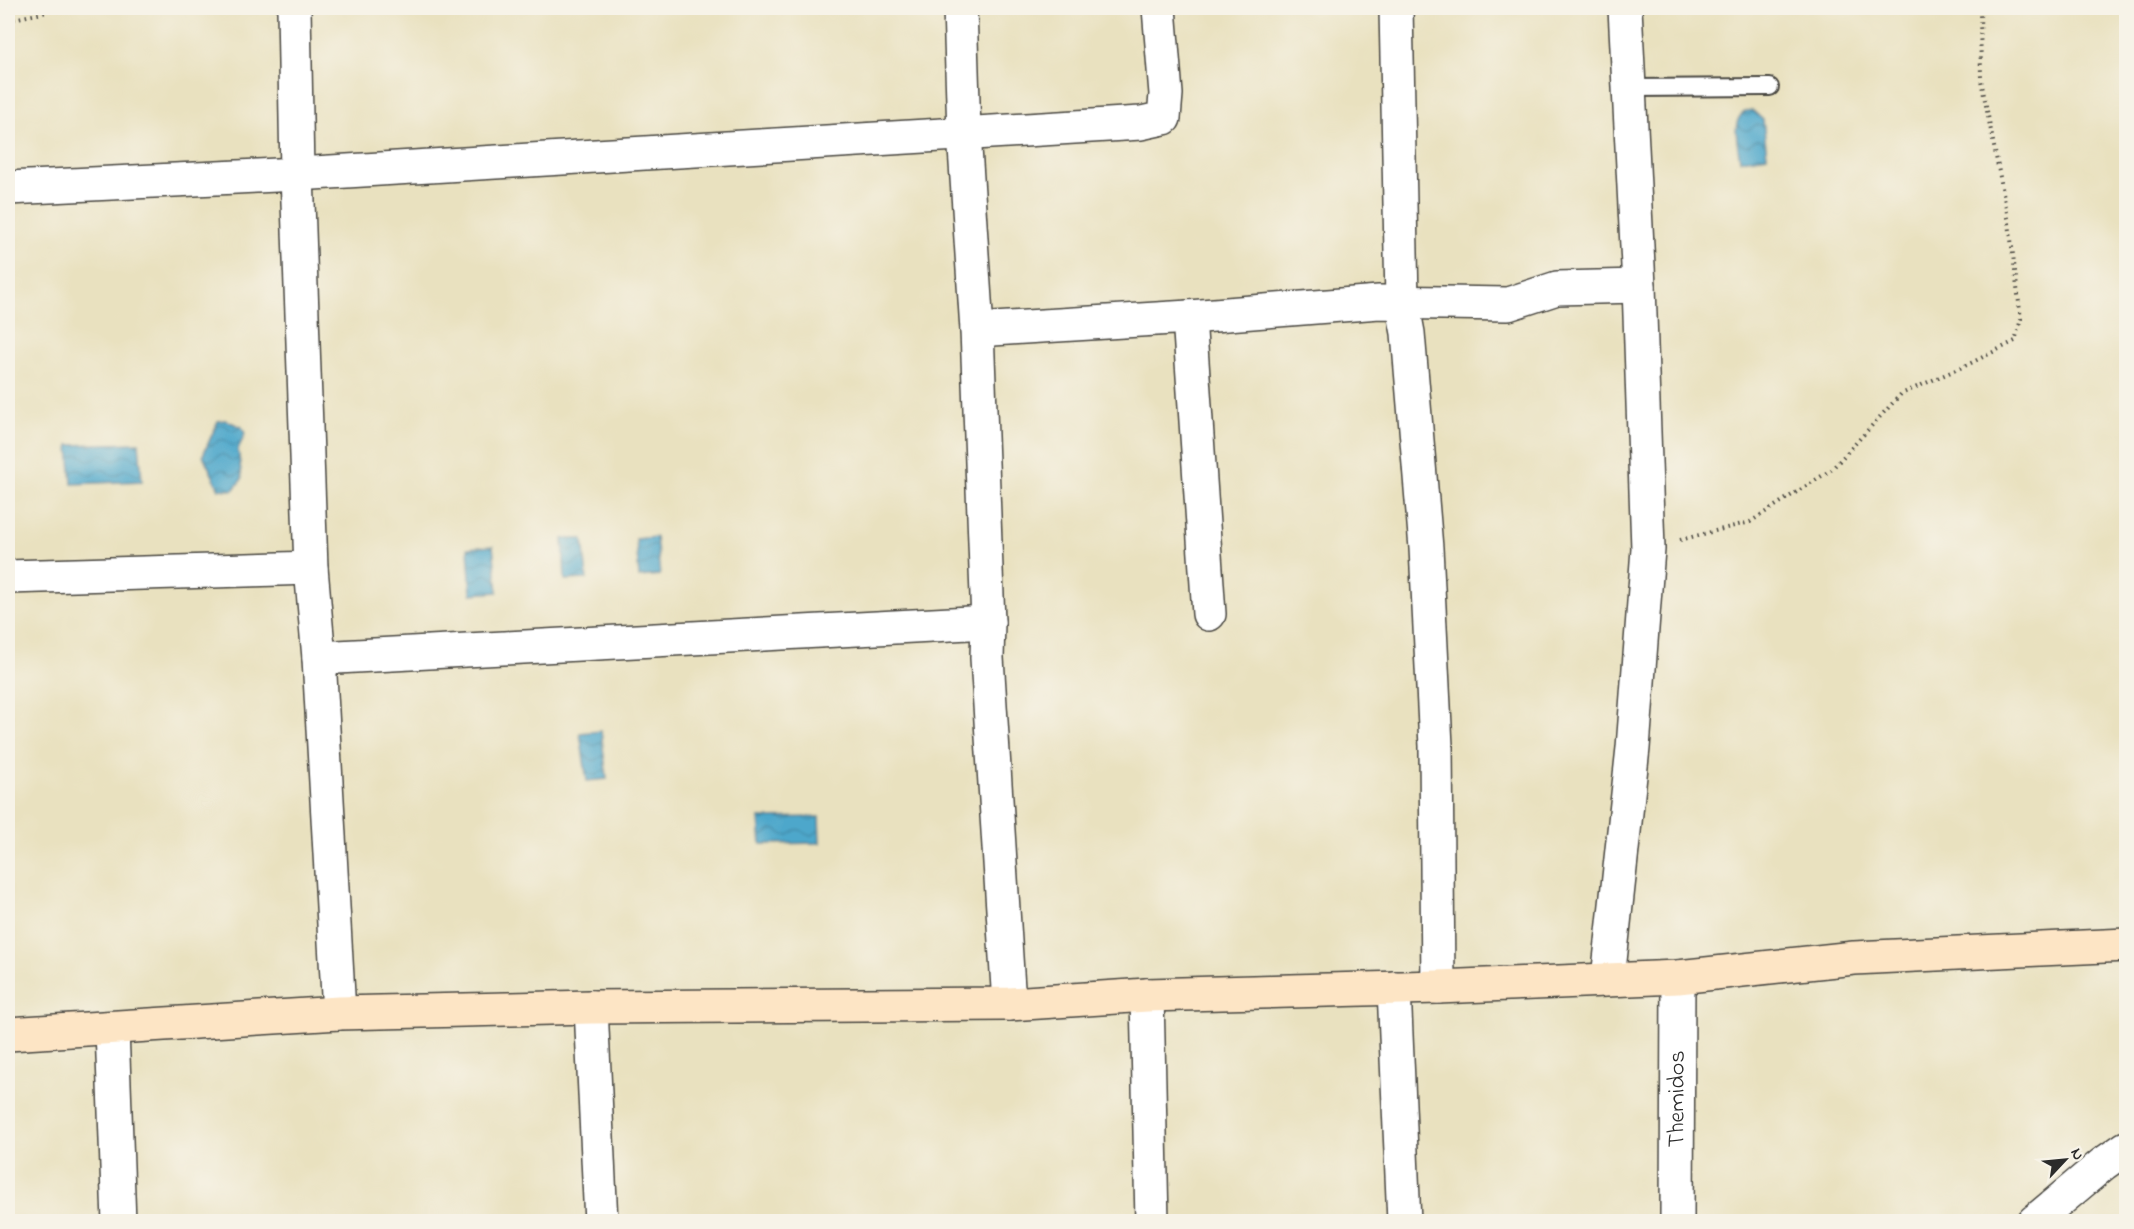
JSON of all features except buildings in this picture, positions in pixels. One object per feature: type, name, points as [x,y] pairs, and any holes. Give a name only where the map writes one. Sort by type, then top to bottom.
[{"type":"street","points":[[294,8],[297,174],[311,568],[319,658],[339,1013]]},
{"type":"street","points":[[960,8],[964,133],[977,330],[988,622],[987,658],[1009,1004]]},
{"type":"street","points":[[8,188],[297,174],[1140,123],[1164,118],[1166,94],[1159,8]]},
{"type":"street","points":[[1396,8],[1402,302],[1408,333],[1426,548],[1436,746],[1438,987]]},
{"type":"street","points":[[1608,979],[1633,748],[1648,549],[1640,285],[1625,8]]},
{"type":"street","points":[[977,330],[1402,302],[1508,304],[1557,288],[1640,285]]},
{"type":"street","points":[[1189,317],[1209,614]]},
{"type":"street","points":[[8,577],[311,568]]},
{"type":"street","points":[[319,658],[988,622]]},
{"type":"street","points":[[8,1034],[339,1013],[591,1007],[1009,1004],[1147,995],[1438,987],[1678,976],[1854,958],[2127,945]]},
{"type":"street","name":"Themidos","points":[[1677,1221],[1678,976]]},
{"type":"street","points":[[1394,988],[1404,1221]]},
{"type":"street","points":[[1147,995],[1152,1221]]},
{"type":"street","points":[[591,1007],[601,1221]]},
{"type":"street","points":[[112,1029],[119,1221]]},
{"type":"street","points":[[2034,1221],[2103,1164],[2127,1148]]},
{"type":"lane","points":[[1629,88],[1770,87]]},
{"type":"path","points":[[1648,549],[1750,522],[1831,470],[1901,394],[2015,341],[2021,319],[2009,223],[1981,80],[1980,8]]},
{"type":"path","points":[[8,20],[47,12]]},
{"type":"water","points":[[1752,110],[1763,120],[1767,156],[1740,160],[1737,123],[1745,112]]},
{"type":"water","points":[[225,420],[242,427],[245,434],[238,449],[242,479],[233,490],[219,489],[203,455],[218,421]]},
{"type":"water","points":[[139,443],[142,481],[72,484],[69,445]]},
{"type":"water","points":[[656,537],[660,575],[639,577],[636,539]]},
{"type":"water","points":[[563,539],[583,539],[587,579],[565,580]]},
{"type":"water","points":[[493,546],[498,592],[471,594],[468,548]]},
{"type":"water","points":[[601,731],[607,779],[587,781],[580,733]]},
{"type":"water","points":[[819,817],[820,843],[761,844],[759,818]]}]
